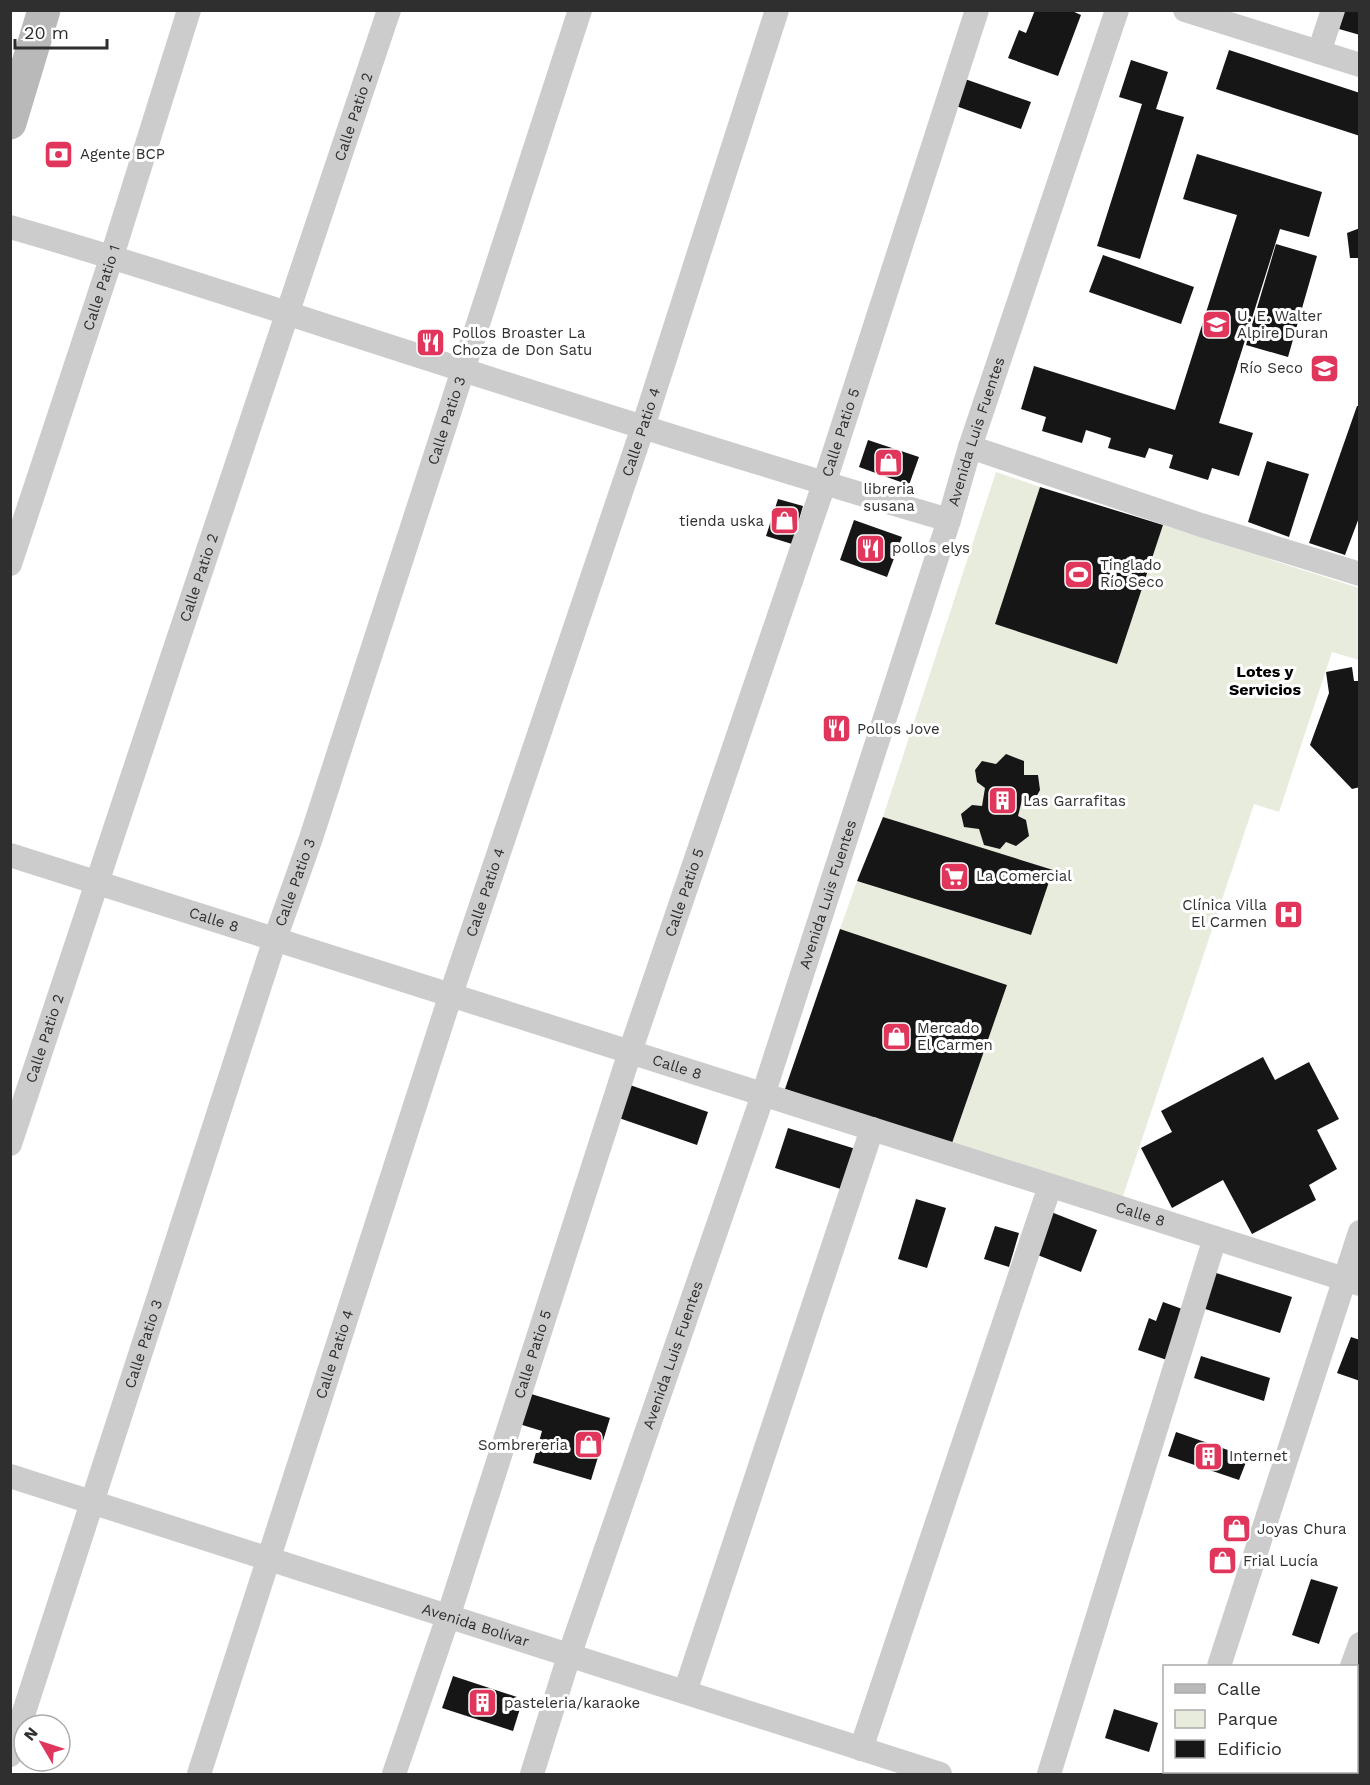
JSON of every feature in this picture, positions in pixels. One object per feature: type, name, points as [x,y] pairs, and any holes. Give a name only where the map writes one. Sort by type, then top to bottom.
[{"type":"street","name":"Calle Patio 1","points":[[10,564],[112,256],[189,10]]},
{"type":"street","name":"Calle Patio 2","points":[[10,1144],[389,10]]},
{"type":"street","name":"Calle Patio 3","points":[[10,1755],[275,939],[319,816],[580,10]]},
{"type":"street","name":"Calle Patio 4","points":[[199,1774],[451,994],[643,427],[777,10]]},
{"type":"street","name":"Calle Patio 5","points":[[394,1774],[448,1617],[630,1052],[824,484],[977,10]]},
{"type":"street","name":"Avenida Luis Fuentes","points":[[532,1774],[569,1656],[763,1095],[949,520],[970,447],[1117,10]]},
{"type":"street","points":[[1185,10],[1222,16],[1319,52],[1359,64]]},
{"type":"street","points":[[1319,52],[1333,10]]},
{"type":"street","points":[[10,123],[42,11]]},
{"type":"street","points":[[10,227],[112,256],[824,484],[949,520]]},
{"type":"street","points":[[970,447],[1201,525],[1359,574]]},
{"type":"street","name":"Calle 8","points":[[10,855],[1352,1282]]},
{"type":"street","points":[[685,1692],[872,1129]]},
{"type":"street","points":[[861,1749],[1050,1186]]},
{"type":"street","points":[[1219,1665],[1352,1282],[1359,1232]]},
{"type":"street","points":[[1049,1774],[1215,1238]]},
{"type":"street","name":"Avenida Bolívar","points":[[10,1476],[940,1774]]},
{"type":"street","points":[[1352,1665],[1359,1644]]},
{"type":"green space","points":[[996,472],[1040,487],[995,624],[1117,664],[1163,525],[1359,588],[1359,660],[1332,652],[1279,812],[1254,804],[1122,1199],[951,1146],[1007,985],[840,929],[857,881],[1031,935],[1052,870],[883,817]]},
{"type":"building","points":[[1035,10],[1070,10],[1081,15],[1058,76],[1008,58],[1019,30],[1026,33]]},
{"type":"building","points":[[1344,10],[1360,10],[1360,35],[1339,29]]},
{"type":"building","points":[[1229,50],[1360,93],[1360,136],[1216,89]]},
{"type":"building","points":[[1131,60],[1168,72],[1156,109],[1184,117],[1140,259],[1097,246],[1142,104],[1119,97]]},
{"type":"building","points":[[962,78],[1031,102],[1021,129],[953,105]]},
{"type":"building","points":[[1197,154],[1322,192],[1309,237],[1280,229],[1219,423],[1253,433],[1239,476],[1212,468],[1208,480],[1169,468],[1173,455],[1149,448],[1145,458],[1108,448],[1111,438],[1086,430],[1082,443],[1042,431],[1046,417],[1021,409],[1034,366],[1175,410],[1237,215],[1183,199]]},
{"type":"building","points":[[1360,228],[1360,258],[1350,258],[1347,233]]},
{"type":"building","points":[[1276,244],[1317,256],[1288,357],[1246,345]]},
{"type":"building","points":[[1103,255],[1194,287],[1181,324],[1089,292]]},
{"type":"building","points":[[1357,406],[1360,406],[1360,515],[1345,555],[1309,543]]},
{"type":"building","name":"libreria susana","points":[[868,440],[919,457],[909,485],[859,467]]},
{"type":"building","points":[[1267,461],[1309,474],[1289,537],[1248,522]]},
{"type":"building","name":"Tinglado Río Seco","points":[[1040,487],[1163,525],[1117,664],[995,624]]},
{"type":"building","name":"tienda uska","points":[[778,499],[803,506],[792,544],[766,536]]},
{"type":"building","name":"pollos elys","points":[[854,520],[902,537],[887,577],[840,560]]},
{"type":"building","points":[[1352,667],[1354,681],[1360,681],[1360,787],[1352,789],[1310,745],[1329,693],[1326,672]]},
{"type":"building","name":"Las Garrafitas","points":[[1006,754],[1024,761],[1024,775],[1038,775],[1040,790],[1034,801],[1022,800],[1018,816],[1026,820],[1029,836],[1016,846],[1006,842],[1000,849],[984,845],[979,829],[964,827],[961,814],[972,805],[982,806],[985,788],[977,782],[975,770],[982,761],[996,764]]},
{"type":"building","name":"La Comercial","points":[[883,817],[1053,870],[1031,935],[857,881]]},
{"type":"building","name":"Mercado El Carmen","points":[[840,929],[1007,985],[951,1146],[785,1089]]},
{"type":"building","points":[[1263,1057],[1275,1080],[1309,1062],[1339,1119],[1317,1130],[1337,1169],[1309,1185],[1316,1200],[1252,1234],[1223,1180],[1172,1208],[1141,1148],[1172,1132],[1161,1111]]},
{"type":"building","points":[[627,1084],[708,1112],[697,1145],[616,1117]]},
{"type":"building","points":[[788,1128],[859,1150],[847,1191],[775,1168]]},
{"type":"building","points":[[916,1199],[946,1208],[927,1268],[898,1259]]},
{"type":"building","points":[[1051,1212],[1097,1230],[1081,1272],[1035,1254]]},
{"type":"building","points":[[995,1226],[1019,1233],[1009,1267],[984,1259]]},
{"type":"building","points":[[1210,1271],[1292,1297],[1280,1333],[1199,1307]]},
{"type":"building","points":[[1163,1302],[1185,1310],[1167,1360],[1138,1350],[1149,1318],[1156,1321]]},
{"type":"building","points":[[1351,1337],[1360,1340],[1360,1381],[1337,1373]]},
{"type":"building","points":[[1201,1356],[1270,1378],[1264,1401],[1194,1378]]},
{"type":"building","points":[[528,1393],[610,1418],[591,1480],[533,1463],[542,1431],[519,1424]]},
{"type":"building","name":"Internet","points":[[1176,1432],[1248,1457],[1239,1480],[1168,1456]]},
{"type":"building","points":[[1311,1579],[1338,1587],[1319,1644],[1292,1635]]},
{"type":"building","name":"pasteleria/karaoke","points":[[453,1676],[523,1699],[513,1731],[442,1708]]},
{"type":"building","points":[[1114,1709],[1158,1723],[1149,1752],[1105,1738]]},
{"type":"place","name":"Agente BCP","points":[[59,154]]},
{"type":"place","name":"U. E. Walter Alpire Duran","points":[[1216,325]]},
{"type":"place","name":"Pollos Broaster La Choza de Don Satu","points":[[431,342]]},
{"type":"place","name":"Río Seco","points":[[1324,368]]},
{"type":"place","name":"libreria susana","points":[[889,462]]},
{"type":"place","name":"tienda uska","points":[[785,521]]},
{"type":"place","name":"pollos elys","points":[[871,548]]},
{"type":"place","name":"Tinglado Río Seco","points":[[1079,574]]},
{"type":"place","name":"Pollos Jove","points":[[836,729]]},
{"type":"place","name":"Las Garrafitas","points":[[1002,801]]},
{"type":"place","name":"La Comercial","points":[[955,876]]},
{"type":"place","name":"Clínica Villa El Carmen","points":[[1288,914]]},
{"type":"place","name":"Mercado El Carmen","points":[[896,1037]]},
{"type":"place","name":"Sombrereria","points":[[589,1445]]},
{"type":"place","name":"Internet","points":[[1208,1456]]},
{"type":"place","name":"Joyas Chura","points":[[1236,1529]]},
{"type":"place","name":"Frial Lucía","points":[[1222,1561]]},
{"type":"place","name":"pasteleria/karaoke","points":[[483,1703]]},
{"type":"district","name":"Lotes y Servicios","points":[[1265,680]]}]
